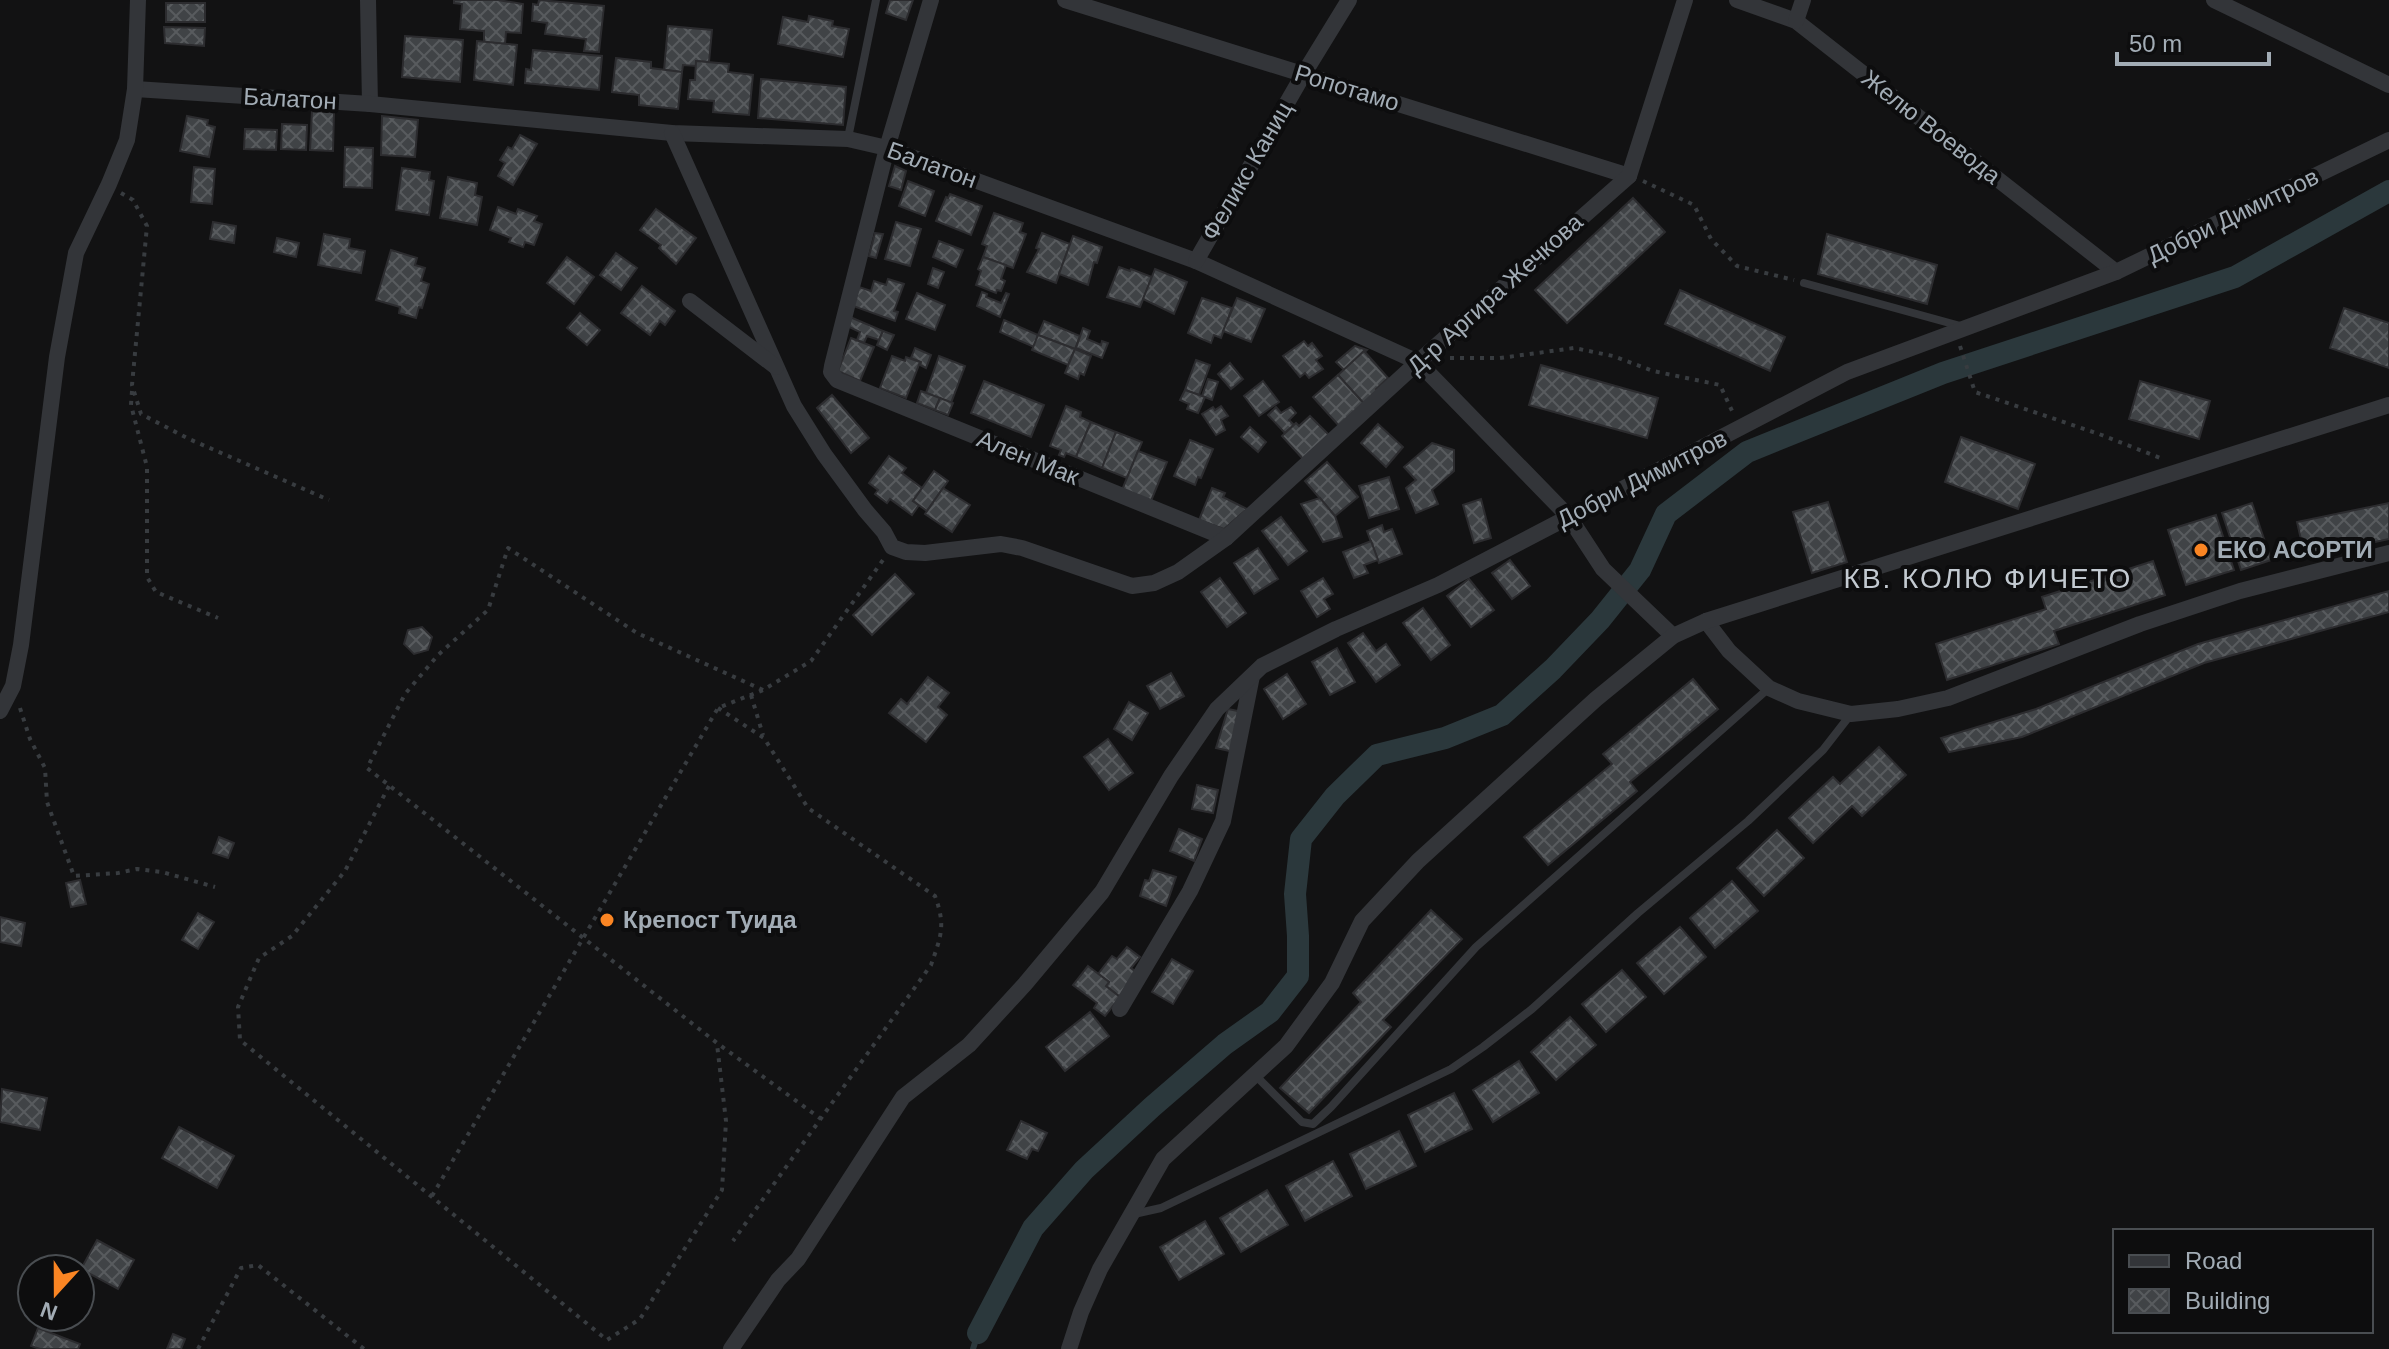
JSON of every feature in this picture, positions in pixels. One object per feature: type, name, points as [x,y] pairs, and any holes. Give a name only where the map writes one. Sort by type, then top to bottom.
[{"type":"street","points":[[0,711],[13,686],[21,645],[57,357],[76,253],[127,140],[135,89],[138,0]]},
{"type":"street","points":[[368,0],[370,104]]},
{"type":"street","points":[[887,148],[931,0]]},
{"type":"street","name":"Ропотамо","points":[[1065,0],[1629,176]]},
{"type":"street","name":"Феликс Каниц","points":[[1196,261],[1349,0]]},
{"type":"street","points":[[1629,176],[1685,0]]},
{"type":"street","name":"Желю Воевода","points":[[1737,0],[1796,21],[2116,272]]},
{"type":"street","points":[[1796,21],[1803,0]]},
{"type":"street","points":[[2214,0],[2389,85]]},
{"type":"street","name":"Балатон","points":[[135,89],[370,104],[672,133],[848,139],[887,148],[1196,261],[1418,362],[1569,517],[1603,569],[1673,636]]},
{"type":"street","points":[[672,133],[794,406],[824,454],[892,547]]},
{"type":"street","name":"Добри Димитров","points":[[731,1349],[778,1280],[798,1259],[903,1097],[969,1045],[1102,892],[1171,776],[1217,709],[1262,666],[1438,585],[1847,372],[2116,272],[2389,140]]},
{"type":"street","name":"Ален Мак","points":[[887,148],[832,366],[837,380],[1226,538]]},
{"type":"street","name":"Д-р Аргира Жечкова","points":[[892,547],[906,552],[925,553],[1001,544],[1062,560],[1132,586],[1154,583],[1178,572],[1226,538],[1418,362],[1629,176]]},
{"type":"street","points":[[690,301],[777,368]]},
{"type":"street","points":[[1069,1349],[1081,1312],[1117,1239],[1163,1159],[1286,1046],[1332,983],[1362,921],[1418,861],[1596,699],[1673,636],[1706,621],[2389,405]]},
{"type":"street","points":[[1706,621],[1729,651],[1769,688],[1798,701],[1851,714],[1898,709],[1948,698],[2140,624],[2226,596],[2389,553]]},
{"type":"street","points":[[1120,1009],[1190,891],[1223,821],[1252,676]]},
{"type":"lane","points":[[848,139],[876,0]]},
{"type":"lane","points":[[1804,283],[1968,328]]},
{"type":"lane","points":[[1254,1074],[1302,1122],[1313,1124],[1476,947],[1769,688]]},
{"type":"lane","points":[[1130,1215],[1161,1208],[1451,1069],[1473,1055],[1532,1009],[1638,913],[1748,821],[1823,750],[1851,714]]},
{"type":"path","points":[[1629,176],[1694,205],[1711,239],[1737,266],[1804,283]]},
{"type":"path","points":[[109,184],[133,200],[147,226],[131,405],[147,467],[147,577],[156,592],[218,618]]},
{"type":"path","points":[[1959,344],[1975,392],[2099,434],[2187,469]]},
{"type":"path","points":[[1418,362],[1443,358],[1500,358],[1574,348],[1613,356],[1653,371],[1720,385],[1740,428]]},
{"type":"path","points":[[132,385],[141,414],[189,439],[329,500]]},
{"type":"path","points":[[432,1196],[718,708],[763,690],[811,661],[892,547]]},
{"type":"path","points":[[763,690],[637,633],[508,548],[488,610],[438,655],[405,694],[367,768],[717,1043],[821,1119]]},
{"type":"path","points":[[13,686],[30,739],[45,768],[47,802],[74,876],[137,869],[162,872],[215,887]]},
{"type":"path","points":[[733,1241],[931,965],[943,918],[935,896],[808,808],[764,738],[751,695]]},
{"type":"path","points":[[718,708],[764,738]]},
{"type":"path","points":[[389,786],[345,871],[292,936],[259,958],[238,1007],[240,1040],[607,1340],[640,1319],[722,1190],[726,1121],[717,1043]]},
{"type":"path","points":[[198,1349],[241,1268],[258,1265],[364,1349]]},
{"type":"building","points":[[454,0],[498,0],[523,4],[521,33],[506,32],[505,44],[484,42],[484,31],[460,29],[462,4],[454,3]]},
{"type":"building","points":[[539,0],[604,6],[599,52],[584,51],[586,39],[545,34],[547,23],[532,21],[533,4],[538,5]]},
{"type":"building","points":[[890,0],[913,0],[906,20],[886,13]]},
{"type":"building","points":[[166,3],[205,3],[205,22],[166,22]]},
{"type":"building","points":[[809,16],[833,21],[832,26],[849,29],[843,57],[778,44],[783,17],[808,22]]},
{"type":"building","points":[[668,26],[712,30],[709,62],[696,61],[696,66],[683,65],[682,72],[664,70]]},
{"type":"building","points":[[164,27],[205,28],[204,46],[165,43]]},
{"type":"building","points":[[405,36],[463,40],[460,82],[402,77]]},
{"type":"building","points":[[477,41],[517,45],[513,85],[474,80]]},
{"type":"building","points":[[533,50],[602,56],[599,90],[525,83],[526,69],[531,70]]},
{"type":"building","points":[[616,58],[651,62],[651,68],[682,72],[678,109],[639,105],[639,95],[612,92]]},
{"type":"building","points":[[696,61],[729,64],[728,72],[753,75],[749,115],[713,112],[714,101],[688,99],[690,80],[695,80]]},
{"type":"building","points":[[761,79],[846,87],[843,125],[758,118]]},
{"type":"building","points":[[312,111],[334,112],[333,151],[310,150]]},
{"type":"building","points":[[187,116],[208,120],[207,125],[215,127],[209,157],[180,151]]},
{"type":"building","points":[[382,116],[418,120],[415,157],[381,155]]},
{"type":"building","points":[[282,124],[307,125],[306,150],[281,149]]},
{"type":"building","points":[[245,129],[277,130],[276,150],[244,149]]},
{"type":"building","points":[[520,135],[537,144],[513,185],[498,176],[505,163],[500,160],[508,147],[512,149]]},
{"type":"building","points":[[345,147],[373,148],[372,188],[344,187]]},
{"type":"building","points":[[895,166],[906,171],[901,190],[889,186]]},
{"type":"building","points":[[194,167],[215,169],[212,204],[191,202]]},
{"type":"building","points":[[402,168],[430,172],[429,180],[434,181],[429,215],[396,210]]},
{"type":"building","points":[[448,177],[477,183],[475,195],[482,197],[477,225],[440,218]]},
{"type":"building","points":[[908,181],[934,191],[925,216],[899,206]]},
{"type":"building","points":[[950,194],[982,206],[971,235],[936,221]]},
{"type":"building","points":[[1633,198],[1665,232],[1567,323],[1535,290]]},
{"type":"building","points":[[498,207],[516,214],[518,209],[537,216],[534,221],[542,224],[534,245],[525,242],[523,247],[509,242],[511,238],[490,230]]},
{"type":"building","points":[[656,209],[696,238],[676,264],[659,248],[661,245],[640,230]]},
{"type":"building","points":[[994,213],[1023,223],[1020,232],[1026,234],[1013,268],[983,257],[987,246],[982,244]]},
{"type":"building","points":[[213,222],[236,226],[234,243],[210,239]]},
{"type":"building","points":[[896,222],[921,229],[910,266],[885,259]]},
{"type":"building","points":[[875,233],[883,234],[876,258],[869,256]]},
{"type":"building","points":[[1042,233],[1070,244],[1056,283],[1027,272],[1039,249],[1036,248]]},
{"type":"building","points":[[324,234],[350,239],[349,248],[365,251],[361,273],[318,265]]},
{"type":"building","points":[[1827,234],[1937,265],[1927,304],[1818,274]]},
{"type":"building","points":[[1073,236],[1102,247],[1088,285],[1059,274]]},
{"type":"building","points":[[277,238],[299,243],[296,257],[274,252]]},
{"type":"building","points":[[939,241],[963,250],[956,267],[933,257]]},
{"type":"building","points":[[391,250],[417,258],[415,265],[425,268],[421,281],[429,284],[416,318],[399,313],[400,307],[376,300]]},
{"type":"building","points":[[616,253],[637,268],[621,290],[600,275]]},
{"type":"building","points":[[567,257],[594,277],[574,304],[547,283]]},
{"type":"building","points":[[983,257],[1006,265],[1001,291],[997,290],[996,293],[976,285]]},
{"type":"building","points":[[1119,267],[1152,277],[1140,307],[1107,297]]},
{"type":"building","points":[[933,268],[944,272],[938,288],[928,284]]},
{"type":"building","points":[[1155,269],[1187,282],[1174,314],[1143,299]]},
{"type":"building","points":[[888,279],[904,284],[894,311],[898,312],[895,321],[853,306],[859,287],[871,291],[874,281],[886,285]]},
{"type":"building","points":[[642,286],[675,311],[665,325],[660,321],[650,335],[621,313]]},
{"type":"building","points":[[1680,290],[1785,337],[1770,371],[1665,324]]},
{"type":"building","points":[[982,292],[1001,303],[1006,293],[1009,294],[1000,317],[977,306]]},
{"type":"building","points":[[917,293],[945,305],[935,330],[906,319]]},
{"type":"building","points":[[1202,298],[1232,308],[1221,338],[1214,335],[1211,343],[1188,333]]},
{"type":"building","points":[[1237,298],[1265,309],[1251,342],[1223,331]]},
{"type":"building","points":[[2344,308],[2389,323],[2389,368],[2330,348]]},
{"type":"building","points":[[580,313],[600,330],[587,345],[567,328]]},
{"type":"building","points":[[850,317],[883,331],[879,340],[867,336],[864,343],[857,340],[860,332],[847,326]]},
{"type":"building","points":[[1004,320],[1038,335],[1034,347],[1000,332]]},
{"type":"building","points":[[1044,321],[1080,336],[1075,349],[1038,335]]},
{"type":"building","points":[[1083,328],[1090,331],[1087,339],[1101,345],[1102,341],[1108,343],[1102,358],[1076,348]]},
{"type":"building","points":[[883,331],[894,335],[887,350],[877,345]]},
{"type":"building","points":[[1038,335],[1075,349],[1068,365],[1032,350]]},
{"type":"building","points":[[851,338],[874,347],[860,381],[838,371]]},
{"type":"building","points":[[1304,341],[1308,346],[1312,343],[1322,356],[1316,360],[1323,369],[1309,378],[1305,373],[1300,377],[1283,356]]},
{"type":"building","points":[[1355,346],[1367,350],[1344,370],[1336,362]]},
{"type":"building","points":[[915,348],[931,355],[926,368],[911,358]]},
{"type":"building","points":[[1075,349],[1091,356],[1084,375],[1080,373],[1078,379],[1065,373]]},
{"type":"building","points":[[1364,351],[1388,378],[1376,389],[1379,393],[1366,406],[1338,375]]},
{"type":"building","points":[[892,356],[920,362],[906,398],[880,388]]},
{"type":"building","points":[[939,356],[965,366],[951,403],[926,393]]},
{"type":"building","points":[[1196,360],[1210,365],[1199,395],[1185,390]]},
{"type":"building","points":[[1230,363],[1243,379],[1231,389],[1218,374]]},
{"type":"building","points":[[1541,365],[1658,398],[1647,438],[1529,405]]},
{"type":"building","points":[[1338,375],[1366,406],[1341,428],[1313,397]]},
{"type":"building","points":[[1208,379],[1218,382],[1212,400],[1202,396]]},
{"type":"building","points":[[984,381],[1044,405],[1031,437],[971,413]]},
{"type":"building","points":[[1263,381],[1279,402],[1259,416],[1244,396]]},
{"type":"building","points":[[2140,381],[2210,401],[2199,439],[2129,419]]},
{"type":"building","points":[[1185,390],[1205,397],[1198,413],[1187,409],[1189,404],[1180,400]]},
{"type":"building","points":[[921,391],[940,398],[935,410],[917,403]]},
{"type":"building","points":[[832,395],[869,438],[851,453],[817,408]]},
{"type":"building","points":[[940,398],[953,403],[948,415],[935,410]]},
{"type":"building","points":[[1066,406],[1081,412],[1080,417],[1091,422],[1076,457],[1066,453],[1064,457],[1059,455],[1061,450],[1050,446]]},
{"type":"building","points":[[1221,406],[1228,416],[1221,420],[1225,430],[1216,435],[1202,414]]},
{"type":"building","points":[[1276,407],[1281,413],[1291,407],[1296,413],[1289,420],[1294,425],[1285,433],[1268,415]]},
{"type":"building","points":[[1310,416],[1330,436],[1304,460],[1282,436],[1296,423],[1299,426]]},
{"type":"building","points":[[1091,422],[1116,432],[1102,468],[1076,457]]},
{"type":"building","points":[[1378,424],[1403,447],[1386,467],[1361,443]]},
{"type":"building","points":[[1250,427],[1266,442],[1258,452],[1241,437]]},
{"type":"building","points":[[1116,432],[1142,442],[1127,478],[1102,468]]},
{"type":"building","points":[[1961,437],[2035,464],[2018,509],[1945,482]]},
{"type":"building","points":[[1190,440],[1213,449],[1195,485],[1174,476]]},
{"type":"building","points":[[1432,443],[1454,450],[1454,471],[1432,490],[1438,504],[1416,513],[1406,488],[1416,480],[1404,467]]},
{"type":"building","points":[[1138,451],[1167,462],[1151,501],[1122,490]]},
{"type":"building","points":[[889,456],[906,468],[902,473],[922,488],[913,501],[919,505],[912,515],[890,499],[887,503],[875,494],[878,490],[869,483]]},
{"type":"building","points":[[1327,462],[1358,497],[1335,516],[1305,481]]},
{"type":"building","points":[[934,471],[948,481],[927,511],[913,501]]},
{"type":"building","points":[[1389,477],[1399,509],[1369,518],[1359,486]]},
{"type":"building","points":[[943,488],[970,505],[952,532],[925,514]]},
{"type":"building","points":[[1212,488],[1225,493],[1223,497],[1247,509],[1224,529],[1199,520]]},
{"type":"building","points":[[1320,498],[1335,516],[1342,537],[1323,542],[1301,504]]},
{"type":"building","points":[[1481,499],[1491,538],[1474,543],[1463,505]]},
{"type":"building","points":[[1828,502],[1847,562],[1812,573],[1793,512]]},
{"type":"building","points":[[2252,503],[2271,560],[2241,570],[2222,513]]},
{"type":"building","points":[[2389,503],[2389,539],[2305,557],[2297,522]]},
{"type":"building","name":"ЕКО АСОРТИ","points":[[2216,515],[2234,570],[2186,585],[2168,530]]},
{"type":"building","points":[[1281,517],[1307,551],[1288,565],[1262,531]]},
{"type":"building","points":[[1382,525],[1384,532],[1392,529],[1402,554],[1379,563],[1367,531]]},
{"type":"building","points":[[1371,541],[1378,560],[1364,565],[1368,573],[1354,578],[1343,552]]},
{"type":"building","points":[[1258,548],[1278,579],[1254,594],[1234,563]]},
{"type":"building","points":[[1510,560],[1530,586],[1512,599],[1492,573]]},
{"type":"building","points":[[2153,561],[2165,595],[2054,631],[2059,644],[1947,680],[1936,644],[2046,609],[2042,597]]},
{"type":"building","points":[[895,574],[914,594],[872,635],[853,615]]},
{"type":"building","points":[[1220,578],[1246,613],[1227,627],[1201,592]]},
{"type":"building","points":[[1323,578],[1333,594],[1324,599],[1330,609],[1317,617],[1301,591]]},
{"type":"building","points":[[1469,579],[1494,610],[1471,627],[1447,596]]},
{"type":"building","points":[[2389,591],[2389,612],[2204,663],[2022,737],[1949,752],[1941,738],[2036,709],[2198,644]]},
{"type":"building","points":[[1423,608],[1450,645],[1431,660],[1403,623]]},
{"type":"building","points":[[422,627],[432,637],[428,650],[414,654],[404,644],[408,630]]},
{"type":"building","points":[[1363,633],[1376,651],[1386,644],[1400,665],[1376,682],[1348,643]]},
{"type":"building","points":[[1337,648],[1355,682],[1330,695],[1312,662]]},
{"type":"building","points":[[1171,673],[1184,696],[1160,709],[1147,686]]},
{"type":"building","points":[[1287,674],[1306,704],[1283,719],[1264,689]]},
{"type":"building","points":[[928,677],[949,693],[938,707],[947,715],[926,742],[889,713],[901,699],[907,704]]},
{"type":"building","points":[[1693,679],[1718,709],[1630,782],[1637,791],[1548,865],[1524,837],[1612,764],[1603,754]]},
{"type":"building","points":[[1129,702],[1148,713],[1132,740],[1114,729]]},
{"type":"building","points":[[1228,709],[1243,712],[1234,752],[1216,748]]},
{"type":"building","points":[[1108,739],[1133,773],[1109,790],[1084,757]]},
{"type":"building","points":[[1879,747],[1906,775],[1862,816],[1852,806],[1813,843],[1789,818],[1833,777],[1840,784]]},
{"type":"building","points":[[1197,785],[1218,790],[1213,813],[1192,809]]},
{"type":"building","points":[[1179,829],[1202,839],[1194,861],[1170,851]]},
{"type":"building","points":[[1777,830],[1804,858],[1764,896],[1737,868]]},
{"type":"building","points":[[219,837],[234,843],[228,858],[213,853]]},
{"type":"building","points":[[1153,870],[1176,877],[1166,906],[1140,896],[1145,880],[1149,881]]},
{"type":"building","points":[[80,880],[86,904],[71,907],[66,883]]},
{"type":"building","points":[[1732,881],[1758,911],[1715,948],[1690,918]]},
{"type":"building","points":[[1431,910],[1462,939],[1383,1020],[1391,1027],[1309,1113],[1280,1088],[1361,1002],[1353,993]]},
{"type":"building","points":[[198,913],[214,922],[198,949],[182,940]]},
{"type":"building","points":[[0,917],[25,923],[21,946],[0,942]]},
{"type":"building","points":[[1680,927],[1706,957],[1664,994],[1637,963]]},
{"type":"building","points":[[1127,947],[1140,957],[1131,968],[1138,973],[1120,997],[1106,986],[1109,982],[1098,974],[1112,956],[1117,959]]},
{"type":"building","points":[[1172,959],[1193,971],[1173,1004],[1152,992]]},
{"type":"building","points":[[1088,966],[1109,982],[1106,986],[1120,997],[1105,1016],[1094,1008],[1097,1003],[1073,985]]},
{"type":"building","points":[[1622,970],[1646,997],[1606,1032],[1582,1004]]},
{"type":"building","points":[[1090,1012],[1109,1036],[1065,1071],[1046,1047]]},
{"type":"building","points":[[1570,1017],[1596,1045],[1556,1080],[1531,1052]]},
{"type":"building","points":[[1519,1061],[1539,1093],[1493,1122],[1473,1090]]},
{"type":"building","points":[[2,1089],[47,1098],[40,1130],[0,1122]]},
{"type":"building","points":[[1454,1093],[1472,1129],[1425,1152],[1408,1115]]},
{"type":"building","points":[[1021,1121],[1047,1133],[1038,1151],[1032,1149],[1027,1159],[1007,1150]]},
{"type":"building","points":[[179,1127],[234,1156],[217,1188],[162,1158]]},
{"type":"building","points":[[1399,1131],[1416,1166],[1366,1189],[1350,1154]]},
{"type":"building","points":[[1333,1161],[1352,1196],[1305,1221],[1286,1186]]},
{"type":"building","points":[[1267,1190],[1288,1225],[1241,1252],[1220,1218]]},
{"type":"building","points":[[1205,1221],[1224,1254],[1179,1280],[1160,1247]]},
{"type":"building","points":[[97,1240],[134,1260],[118,1289],[96,1277],[96,1253],[90,1253]]},
{"type":"building","points":[[36,1333],[51,1333],[80,1344],[78,1349],[40,1349],[31,1346]]},
{"type":"building","points":[[173,1334],[185,1339],[181,1349],[167,1349]]},
{"type":"waterway","points":[[978,1333],[1033,1228],[1084,1170],[1225,1044],[1270,1012],[1298,976],[1295,894],[1301,839],[1335,796],[1377,755],[1445,738],[1502,715],[1553,669],[1600,620],[1640,570],[1666,514],[1747,452],[1943,373],[2235,277],[2389,191]]},
{"type":"waterway","points":[[973,1349],[978,1333]]},
{"type":"place","name":"ЕКО АСОРТИ","points":[[2201,550]]},
{"type":"place","name":"Крепост Туида","points":[[607,920]]},
{"type":"district","name":"КВ. КОЛЮ ФИЧЕТО","points":[[1988,578]]}]
